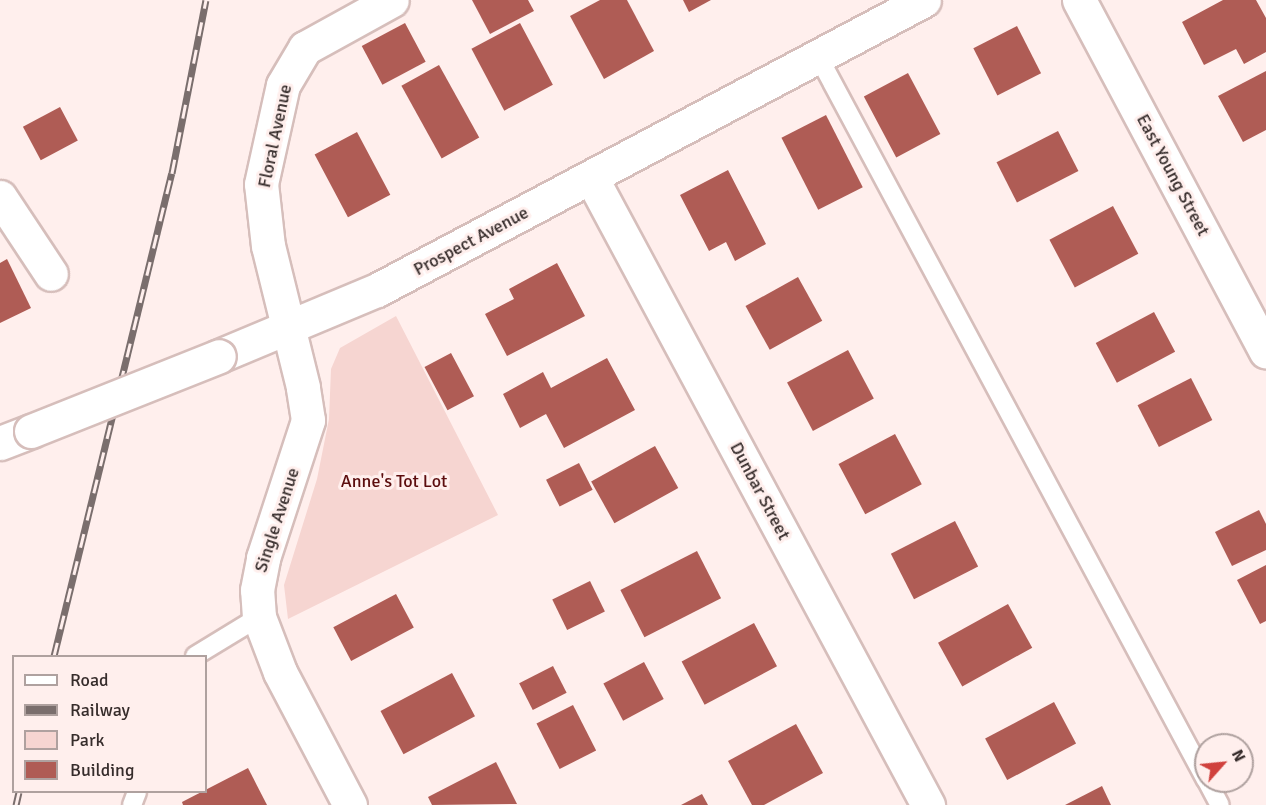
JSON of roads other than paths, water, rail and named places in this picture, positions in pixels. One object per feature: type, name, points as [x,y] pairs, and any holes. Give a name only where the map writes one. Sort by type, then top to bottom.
[{"type":"street","name":"Floral Avenue","points":[[289,326],[268,246],[261,184],[283,85],[305,48],[392,0]]},
{"type":"street","name":"Prospect Avenue","points":[[0,443],[377,290],[924,0]]},
{"type":"street","name":"East Young Street","points":[[1079,0],[1266,351]]},
{"type":"street","name":"Dunbar Street","points":[[591,177],[928,805]]},
{"type":"street","points":[[0,197],[51,274]]},
{"type":"street","name":"Single Avenue","points":[[289,326],[308,420],[263,558],[257,590],[259,617],[280,672],[350,805]]},
{"type":"lane","points":[[818,57],[1194,758]]},
{"type":"lane","points":[[198,655],[259,617]]},
{"type":"railway","points":[[54,655],[172,173],[206,0]]},
{"type":"railway","points":[[16,805],[19,793]]},
{"type":"park label","name":"Anne's Tot Lot","points":[[394,481]]}]
